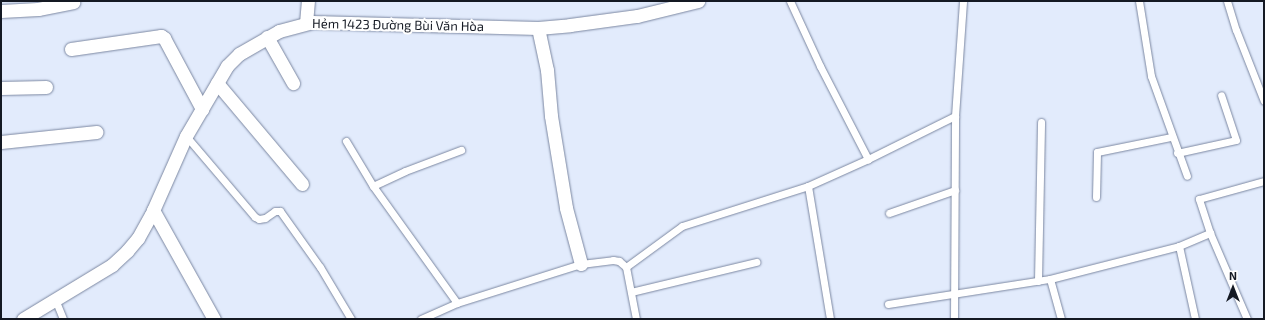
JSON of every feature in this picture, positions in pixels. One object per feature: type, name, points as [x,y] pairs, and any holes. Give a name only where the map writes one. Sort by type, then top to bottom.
[{"type":"street","points":[[306,23],[308,1]]},
{"type":"street","name":"Hẻm 1423 Đường Bùi Văn Hòa","points":[[23,319],[112,265],[138,238],[154,210],[186,136],[228,66],[239,54],[279,31],[306,23],[538,28],[570,26],[637,16],[698,1]]},
{"type":"street","points":[[1,11],[37,5],[73,2]]},
{"type":"street","points":[[538,28],[547,70],[550,116],[566,208],[580,264]]},
{"type":"street","points":[[72,49],[161,36],[164,38],[202,109]]},
{"type":"street","points":[[268,37],[293,83]]},
{"type":"street","points":[[217,83],[302,184]]},
{"type":"street","points":[[1,88],[46,87]]},
{"type":"street","points":[[1,142],[96,132]]},
{"type":"street","points":[[154,210],[214,319]]},
{"type":"lane","points":[[790,1],[820,66],[868,159]]},
{"type":"lane","points":[[954,319],[955,116],[963,1]]},
{"type":"lane","points":[[1139,1],[1151,76],[1171,137],[1187,176]]},
{"type":"lane","points":[[1227,1],[1264,101]]},
{"type":"lane","points":[[1177,153],[1236,140],[1221,95]]},
{"type":"lane","points":[[626,266],[682,226],[808,186],[868,159],[955,116]]},
{"type":"lane","points":[[1038,281],[1041,122]]},
{"type":"lane","points":[[186,136],[255,217],[259,219],[265,218],[275,211],[280,212],[320,267],[351,319]]},
{"type":"lane","points":[[1096,197],[1097,152],[1171,137]]},
{"type":"lane","points":[[346,141],[373,186],[457,303]]},
{"type":"lane","points":[[373,186],[405,171],[461,150]]},
{"type":"lane","points":[[1247,319],[1210,233],[1199,198],[1264,181]]},
{"type":"lane","points":[[808,186],[830,319]]},
{"type":"lane","points":[[889,213],[955,190]]},
{"type":"lane","points":[[888,304],[1050,279],[1179,246],[1210,233]]},
{"type":"lane","points":[[1179,246],[1196,319]]},
{"type":"lane","points":[[421,319],[457,303],[580,264],[613,260],[619,261],[626,266],[636,319]]},
{"type":"lane","points":[[631,292],[756,262]]},
{"type":"lane","points":[[1050,279],[1060,319]]},
{"type":"lane","points":[[55,300],[63,319]]}]
